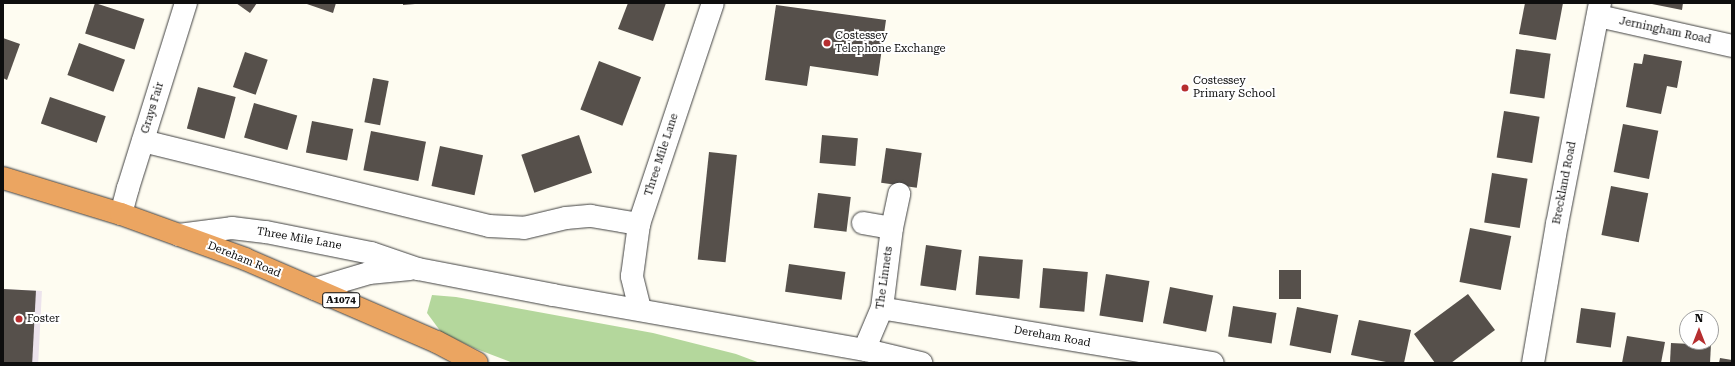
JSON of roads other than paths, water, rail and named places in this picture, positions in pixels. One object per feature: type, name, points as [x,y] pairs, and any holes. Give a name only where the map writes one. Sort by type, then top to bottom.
[{"type":"highway","name":"Dereham Road","points":[[3,178],[121,214],[245,259],[437,342],[476,363]]},
{"type":"street","name":"Grays Fair","points":[[121,214],[186,3]]},
{"type":"street","name":"Three Mile Lane","points":[[640,309],[632,276],[639,224],[713,3]]},
{"type":"street","name":"Jerningham Road","points":[[1599,10],[1732,46]]},
{"type":"street","name":"Breckland Road","points":[[1534,363],[1557,224],[1599,10]]},
{"type":"street","points":[[143,141],[489,226],[524,228],[566,218],[591,216],[639,224]]},
{"type":"street","name":"The Linnets","points":[[866,350],[868,341],[882,308],[892,228],[899,194]]},
{"type":"street","points":[[862,223],[892,228]]},
{"type":"street","name":"Three Mile Lane","points":[[179,234],[232,228],[266,232],[371,253],[418,269],[552,295],[640,309],[866,350],[921,363]]},
{"type":"street","name":"Three Mile Lane","points":[[316,289],[369,273],[418,269]]},
{"type":"street","name":"Dereham Road","points":[[892,310],[1213,363]]},
{"type":"place","name":"Costessey Telephone Exchange","points":[[827,43]]},
{"type":"place","name":"Costessey Primary School","points":[[1185,88]]},
{"type":"place","name":"Foster","points":[[19,319]]}]
